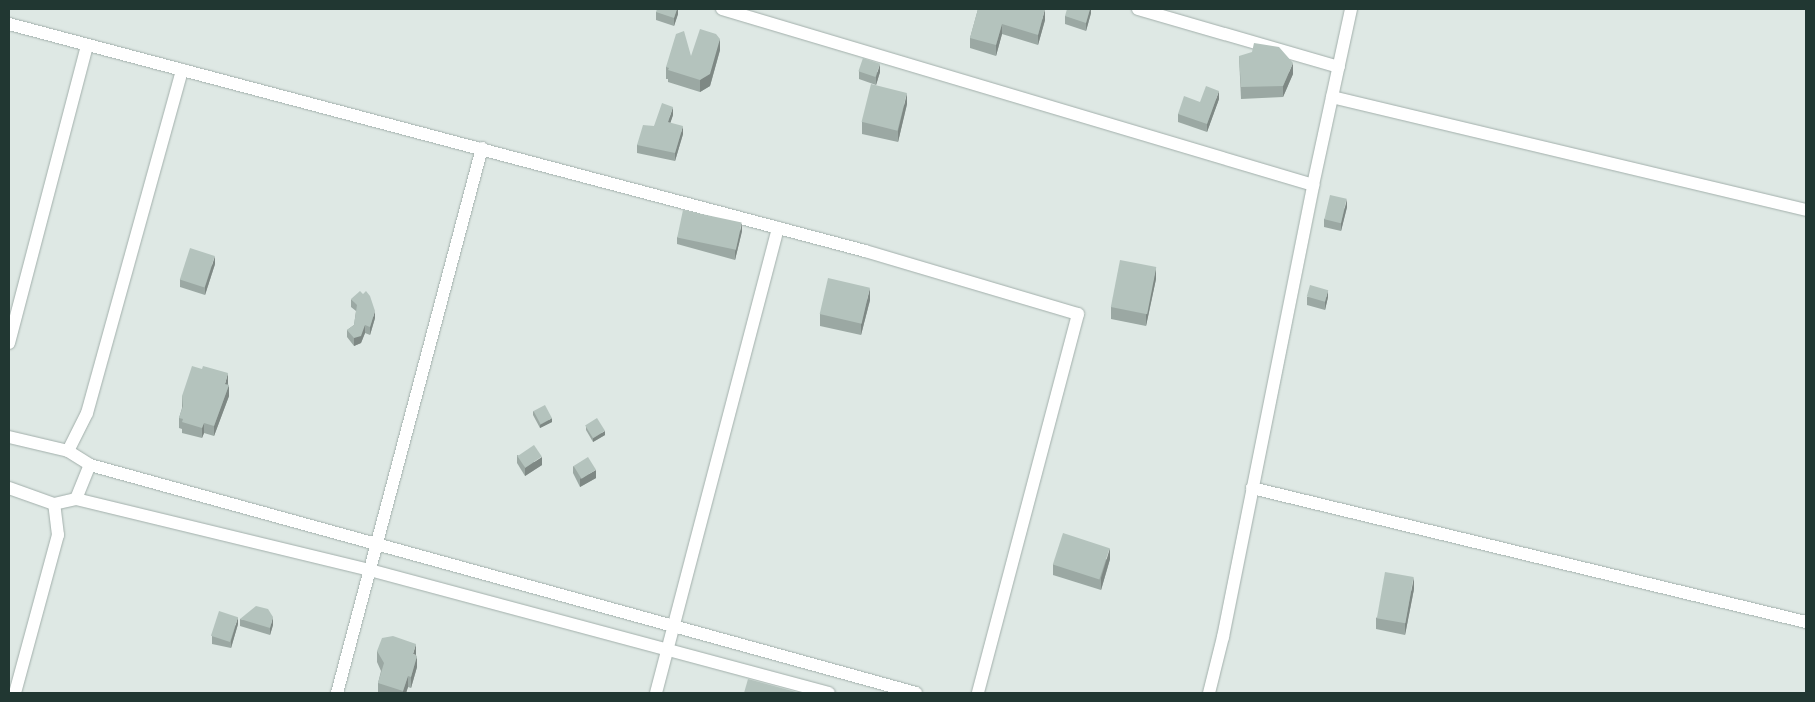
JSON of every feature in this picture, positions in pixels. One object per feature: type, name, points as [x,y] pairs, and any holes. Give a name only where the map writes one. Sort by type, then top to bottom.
[{"type":"street","points":[[722,9],[1313,185]]},
{"type":"street","points":[[1138,9],[1339,67]]},
{"type":"street","points":[[1208,693],[1223,637],[1350,9]]},
{"type":"street","points":[[9,24],[865,251],[1078,314],[978,693]]},
{"type":"street","points":[[9,343],[87,46]]},
{"type":"street","points":[[68,451],[86,413],[182,70]]},
{"type":"street","points":[[1332,97],[1806,210]]},
{"type":"street","points":[[337,693],[482,148]]},
{"type":"street","points":[[656,693],[675,627],[778,228]]},
{"type":"street","points":[[9,437],[68,451],[90,465],[916,693]]},
{"type":"street","points":[[76,500],[90,465]]},
{"type":"street","points":[[9,488],[54,504],[76,500],[370,570],[829,693]]},
{"type":"street","points":[[1252,488],[1806,622]]},
{"type":"street","points":[[15,693],[58,535],[54,504]]},
{"type":"building","points":[[657,9],[677,9],[674,18],[656,12]]},
{"type":"building","points":[[978,9],[1045,9],[1038,35],[1002,24],[996,45],[970,38]]},
{"type":"building","points":[[1067,9],[1090,9],[1086,23],[1065,16]]},
{"type":"building","points":[[700,29],[716,34],[720,39],[710,74],[700,80],[668,70],[669,68],[666,67],[676,34],[684,31],[691,56]]},
{"type":"building","points":[[1254,43],[1279,47],[1293,63],[1283,86],[1241,87],[1239,56],[1252,52]]},
{"type":"building","points":[[863,58],[880,64],[875,77],[858,71]]},
{"type":"building","points":[[871,84],[907,93],[897,131],[862,122]]},
{"type":"building","points":[[1206,86],[1219,91],[1207,124],[1178,114],[1184,96],[1200,102]]},
{"type":"building","points":[[662,103],[673,107],[668,122],[683,126],[675,153],[637,145],[643,125],[654,126]]},
{"type":"building","points":[[1330,195],[1347,199],[1341,223],[1324,219]]},
{"type":"building","points":[[683,210],[742,222],[736,250],[677,237]]},
{"type":"building","points":[[190,248],[215,256],[205,287],[180,279]]},
{"type":"building","points":[[1120,260],[1156,267],[1147,314],[1111,307]]},
{"type":"building","points":[[828,278],[870,288],[862,324],[820,314]]},
{"type":"building","points":[[1310,285],[1328,290],[1325,302],[1307,297]]},
{"type":"building","points":[[360,291],[363,294],[366,291],[370,296],[375,311],[370,327],[365,325],[361,336],[354,338],[347,330],[354,325],[357,305],[351,299]]},
{"type":"building","points":[[192,366],[202,369],[203,366],[228,373],[225,384],[229,385],[214,426],[204,423],[202,428],[182,422],[183,419],[179,418],[183,406],[182,396]]},
{"type":"building","points":[[545,405],[552,418],[541,424],[534,411]]},
{"type":"building","points":[[597,418],[605,431],[593,438],[585,425]]},
{"type":"building","points":[[534,445],[542,457],[525,468],[517,456]]},
{"type":"building","points":[[588,457],[596,470],[582,479],[574,466]]},
{"type":"building","points":[[1063,533],[1110,548],[1099,580],[1053,564]]},
{"type":"building","points":[[1385,572],[1414,577],[1405,623],[1377,618]]},
{"type":"building","points":[[256,606],[268,609],[273,617],[270,628],[240,619]]},
{"type":"building","points":[[219,611],[238,617],[230,642],[211,636]]},
{"type":"building","points":[[393,636],[416,644],[413,654],[417,656],[411,677],[408,676],[403,691],[378,683],[384,663],[377,651],[382,638]]},
{"type":"building","points":[[748,679],[800,693],[744,693]]}]
